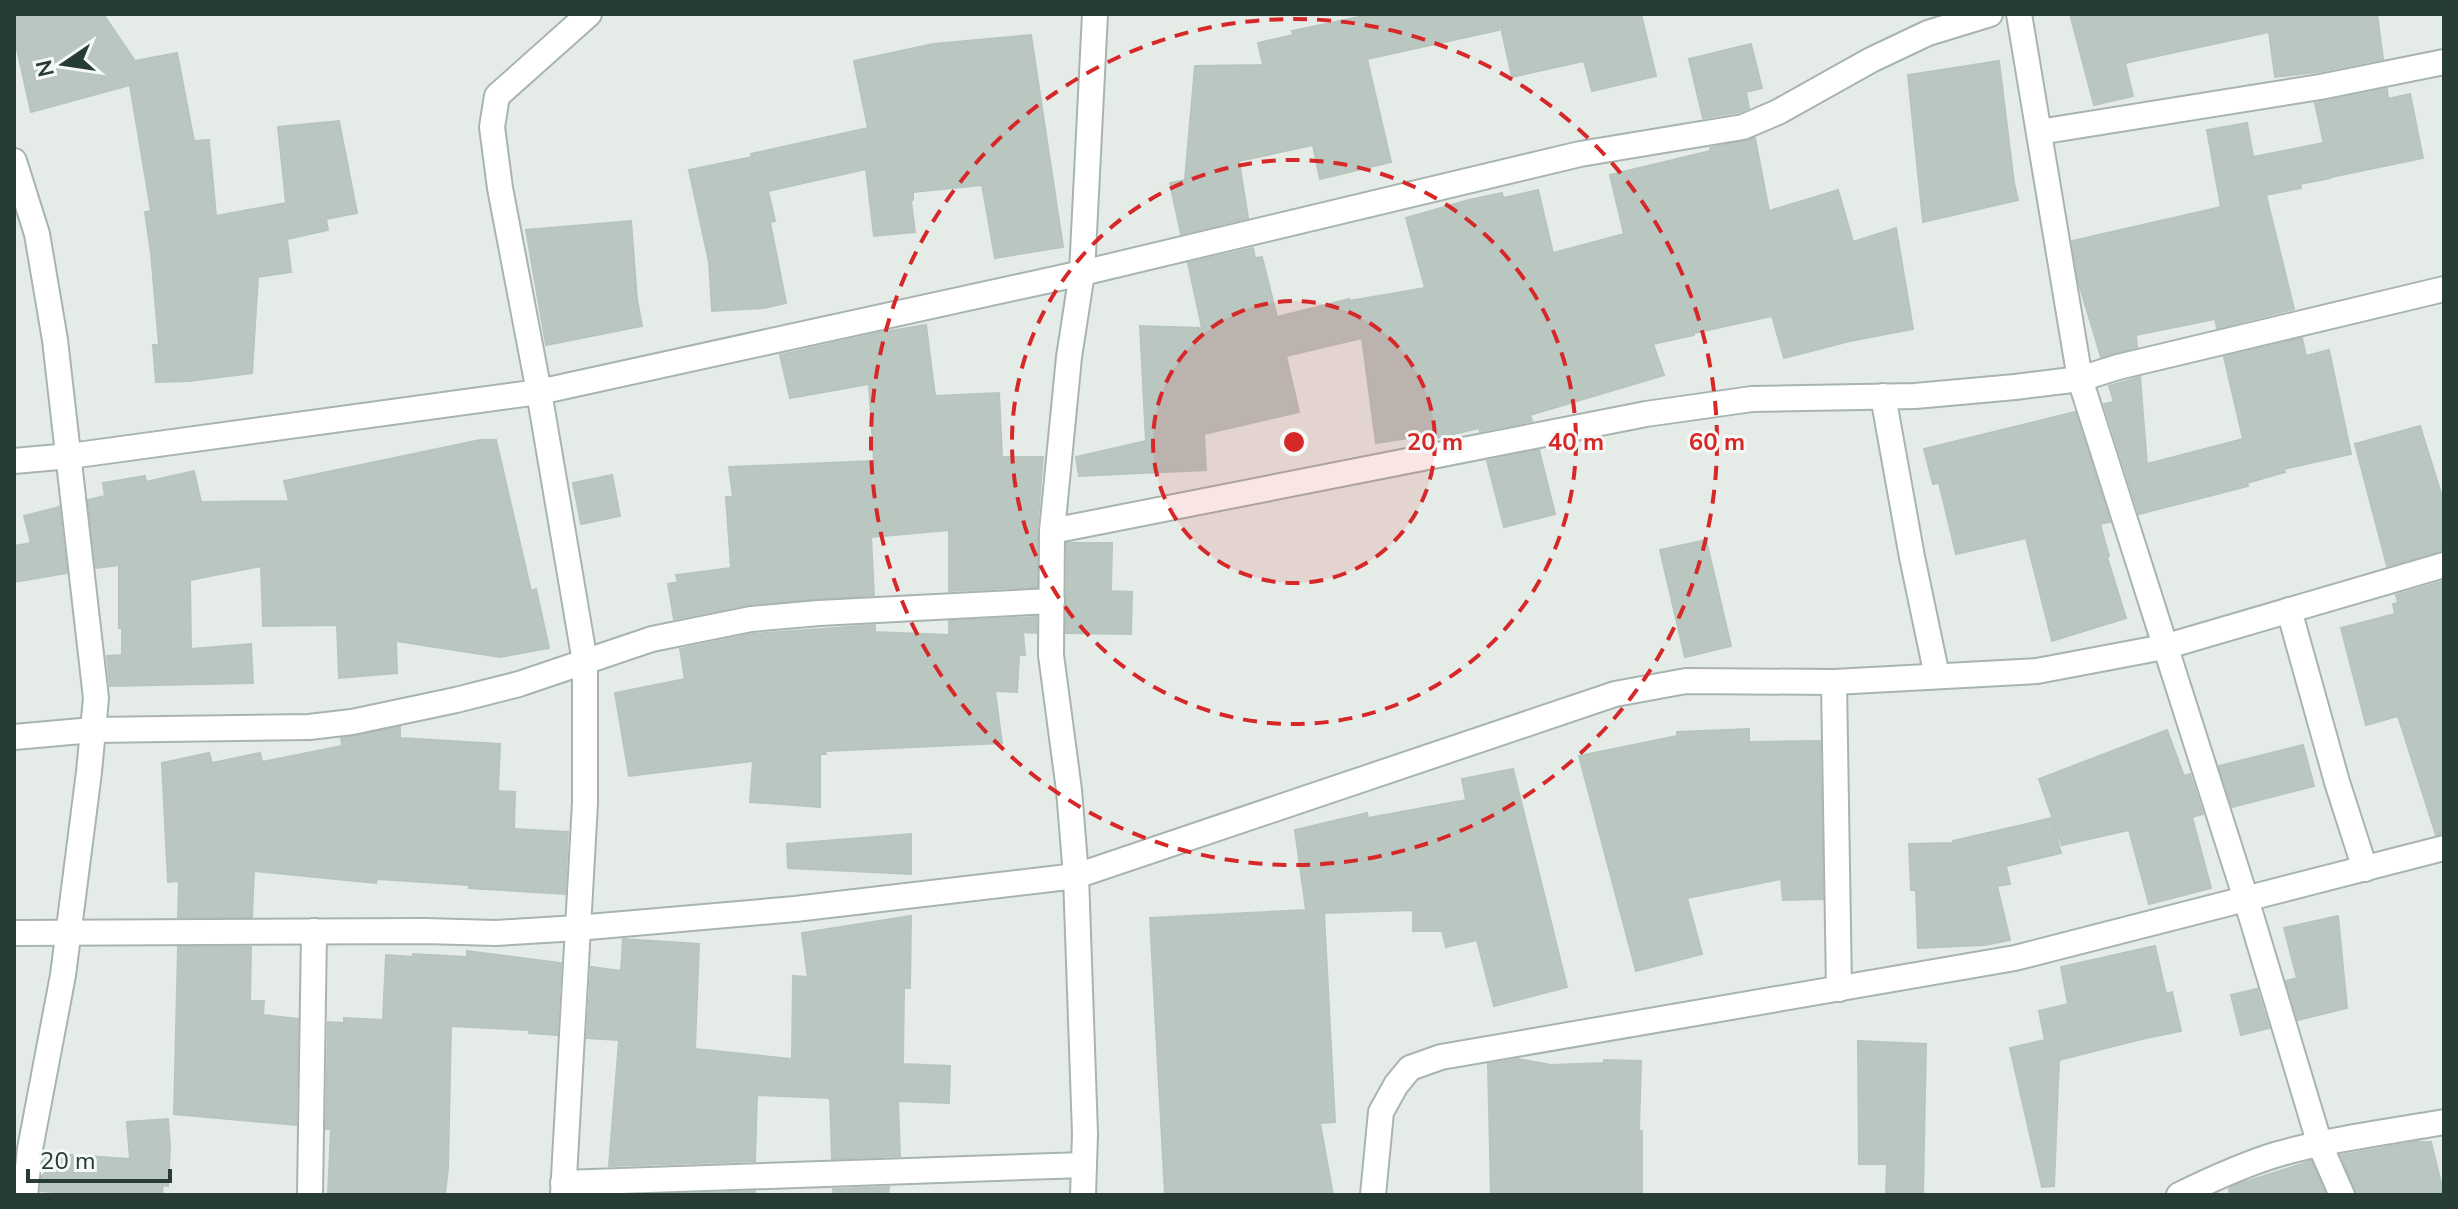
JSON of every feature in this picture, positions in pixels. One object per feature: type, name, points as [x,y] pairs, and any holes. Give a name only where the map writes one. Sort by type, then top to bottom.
[{"type":"street","points":[[589,14],[497,96],[492,127],[585,662],[585,803],[563,1189],[1084,1165]]},
{"type":"street","points":[[1083,1195],[1084,1119],[1076,876],[1069,790],[1051,655],[1052,531],[1069,357],[1082,273],[1095,14]]},
{"type":"street","points":[[14,461],[539,392],[1082,273],[1580,154],[1743,127],[1778,112],[1871,60],[1925,23],[1990,14]]},
{"type":"street","points":[[2019,14],[2080,379],[2246,899],[2320,1145],[2342,1195]]},
{"type":"street","points":[[2039,132],[2320,87],[2444,62]]},
{"type":"street","points":[[14,161],[37,234],[55,340],[96,698],[63,975],[30,1149],[25,1195]]},
{"type":"street","points":[[1052,531],[1646,414],[1752,399],[1929,395],[2080,379],[2118,367],[2444,289]]},
{"type":"street","points":[[1883,396],[1937,676]]},
{"type":"street","points":[[14,933],[496,933],[795,909],[1076,876],[1615,694],[1686,681],[1834,682],[2037,671],[2164,647],[2444,565]]},
{"type":"street","points":[[14,737],[93,730],[309,727],[352,722],[507,687],[652,639],[751,619],[1052,601]]},
{"type":"street","points":[[2289,610],[2365,869]]},
{"type":"street","points":[[1834,682],[1839,989]]},
{"type":"street","points":[[1373,1195],[1381,1112],[1410,1068],[1441,1057],[2015,958],[2444,848]]},
{"type":"street","points":[[310,1195],[314,931]]},
{"type":"street","points":[[2179,1195],[2226,1173],[2276,1155],[2444,1122]]},
{"type":"building","points":[[14,14],[103,14],[135,61],[177,53],[194,141],[209,140],[216,216],[286,203],[278,127],[339,121],[357,213],[326,219],[328,230],[287,239],[291,272],[258,277],[252,373],[156,382],[153,345],[159,345],[145,212],[151,211],[130,85],[31,112],[14,36]]},
{"type":"building","points":[[1373,14],[1498,14],[1499,30],[1367,59],[1391,162],[1320,179],[1313,145],[1239,161],[1248,218],[1181,234],[1170,183],[1185,180],[1195,66],[1263,65],[1258,43],[1293,35],[1292,31]]},
{"type":"building","points":[[1498,14],[1641,14],[1656,76],[1592,91],[1584,61],[1512,77]]},
{"type":"building","points":[[2070,14],[2377,14],[2383,59],[2275,77],[2269,32],[2125,63],[2133,96],[2094,105]]},
{"type":"building","points":[[1031,35],[1063,247],[995,258],[982,185],[913,192],[911,201],[915,232],[874,236],[866,169],[768,191],[775,221],[770,222],[786,303],[764,308],[712,311],[709,262],[689,170],[868,128],[854,61],[933,44]]},
{"type":"building","points":[[1751,44],[1762,88],[1746,92],[1749,108],[1703,118],[1689,59]]},
{"type":"building","points":[[1999,61],[2018,200],[1923,222],[1908,75]]},
{"type":"building","points":[[2387,89],[2388,99],[2410,94],[2423,158],[2331,177],[2315,103]]},
{"type":"building","points":[[2247,123],[2253,157],[2323,143],[2331,178],[2266,195],[2294,309],[2217,328],[2215,319],[2136,335],[2137,347],[2101,357],[2079,284],[2072,241],[2221,207],[2207,130]]},
{"type":"building","points":[[1755,138],[1769,211],[1838,190],[1853,242],[1896,228],[1913,329],[1784,358],[1772,316],[1694,333],[1653,344],[1664,375],[1530,415],[1532,421],[1480,431],[1479,428],[1416,443],[1415,437],[1376,443],[1362,338],[1286,356],[1299,412],[1204,434],[1206,470],[1079,476],[1076,457],[1146,441],[1140,326],[1202,328],[1188,263],[1253,248],[1255,258],[1262,257],[1277,317],[1349,299],[1425,288],[1406,218],[1502,193],[1503,198],[1538,190],[1553,253],[1624,234],[1610,175]]},
{"type":"building","points":[[631,221],[642,326],[546,345],[526,230]]},
{"type":"building","points":[[926,325],[935,396],[999,393],[1002,457],[1043,457],[1037,531],[1037,587],[949,591],[949,530],[871,537],[874,595],[750,604],[674,619],[668,584],[678,582],[676,575],[731,568],[726,497],[733,497],[729,467],[874,461],[869,384],[790,398],[780,355]]},
{"type":"building","points":[[2302,338],[2306,356],[2329,350],[2351,454],[2284,469],[2285,472],[2247,483],[2248,486],[2139,514],[2104,404],[2114,402],[2109,386],[2140,377],[2147,464],[2243,439],[2224,357]]},
{"type":"building","points":[[2075,412],[2110,522],[2100,524],[2126,618],[2052,641],[2026,538],[1956,554],[1939,483],[1933,484],[1924,449]]},
{"type":"building","points":[[2420,426],[2444,503],[2444,550],[2387,566],[2355,444]]},
{"type":"building","points":[[480,440],[496,440],[531,591],[536,589],[549,648],[500,657],[396,641],[397,673],[339,678],[337,625],[263,626],[261,566],[190,580],[191,649],[251,644],[253,683],[110,686],[107,656],[122,655],[119,565],[96,568],[88,500],[105,496],[103,483],[145,476],[146,482],[194,471],[201,502],[289,501],[284,481]]},
{"type":"building","points":[[1539,450],[1555,514],[1504,527],[1487,461]]},
{"type":"building","points":[[612,475],[620,516],[581,524],[573,483]]},
{"type":"building","points":[[59,507],[67,573],[14,582],[14,546],[31,543],[24,516]]},
{"type":"building","points":[[1706,540],[1731,646],[1685,657],[1660,550]]},
{"type":"building","points":[[1067,543],[1112,543],[1111,591],[1132,592],[1131,634],[1066,633]]},
{"type":"building","points":[[2444,581],[2444,833],[2436,835],[2398,716],[2366,725],[2341,628],[2395,614],[2393,604],[2398,603],[2396,595]]},
{"type":"building","points":[[1036,617],[1036,633],[1023,632],[1025,655],[1019,655],[1017,692],[995,691],[1002,743],[825,751],[826,754],[820,754],[820,807],[750,802],[753,761],[629,776],[615,693],[685,679],[680,649],[753,634],[875,625],[875,632],[949,635],[949,621]]},
{"type":"building","points":[[400,727],[400,738],[500,744],[498,791],[515,792],[514,829],[568,832],[565,894],[377,879],[376,883],[254,871],[252,917],[178,917],[179,881],[168,882],[162,763],[209,753],[212,763],[260,753],[262,762],[342,746],[341,738]]},
{"type":"building","points":[[1749,729],[1749,742],[1820,741],[1823,899],[1783,900],[1781,879],[1687,898],[1702,954],[1636,971],[1579,756],[1677,736],[1677,732]]},
{"type":"building","points":[[2167,730],[2184,776],[2190,774],[2203,814],[2192,817],[2211,888],[2149,904],[2129,830],[2062,845],[2039,779]]},
{"type":"building","points":[[2303,745],[2314,786],[2232,807],[2219,766]]},
{"type":"building","points":[[1513,769],[1567,987],[1494,1006],[1477,940],[1446,947],[1442,931],[1413,931],[1413,910],[1324,913],[1335,1122],[1320,1123],[1333,1195],[1165,1195],[1150,918],[1306,910],[1295,830],[1367,813],[1368,818],[1466,800],[1462,779]]},
{"type":"building","points":[[2052,818],[2061,853],[2006,866],[2010,884],[1997,886],[2010,940],[1985,945],[1918,948],[1916,890],[1911,890],[1909,844],[1954,843]]},
{"type":"building","points":[[911,834],[911,874],[788,868],[787,844]]},
{"type":"building","points":[[911,916],[910,988],[904,988],[903,1064],[950,1066],[949,1103],[898,1101],[900,1156],[832,1159],[830,1098],[757,1095],[755,1161],[609,1166],[619,1040],[587,1038],[591,967],[621,971],[623,939],[699,944],[695,1049],[792,1059],[793,976],[808,977],[802,933]]},
{"type":"building","points":[[2338,916],[2347,1008],[2298,1020],[2286,981],[2297,978],[2284,928]]},
{"type":"building","points":[[2155,946],[2166,994],[2172,992],[2181,1031],[2059,1060],[2054,1186],[2042,1187],[2010,1048],[2045,1040],[2039,1011],[2068,1004],[2061,967]]},
{"type":"building","points":[[178,947],[251,947],[250,1001],[264,1001],[263,1015],[298,1019],[296,1125],[174,1114]]},
{"type":"building","points":[[467,951],[561,963],[557,1035],[529,1033],[530,1030],[451,1026],[445,1195],[328,1193],[331,1129],[326,1129],[328,1022],[344,1023],[344,1018],[383,1020],[386,955],[467,957]]},
{"type":"building","points":[[2257,989],[2269,1028],[2241,1035],[2231,995]]},
{"type":"building","points":[[1858,1041],[1926,1044],[1923,1195],[1886,1195],[1887,1164],[1859,1164]]},
{"type":"building","points":[[1518,1059],[1551,1065],[1604,1063],[1604,1060],[1641,1061],[1639,1131],[1642,1131],[1642,1195],[1491,1195],[1488,1064]]},
{"type":"building","points":[[168,1119],[168,1186],[163,1185],[162,1195],[40,1191],[45,1153],[130,1159],[127,1122]]},
{"type":"building","points":[[2431,1142],[2444,1195],[2357,1195],[2341,1155]]},
{"type":"building","points":[[2311,1161],[2326,1195],[2230,1195],[2229,1188]]},
{"type":"building","points":[[889,1187],[888,1195],[834,1195],[833,1189]]},
{"type":"building","points":[[755,1191],[755,1195],[650,1195]]}]
